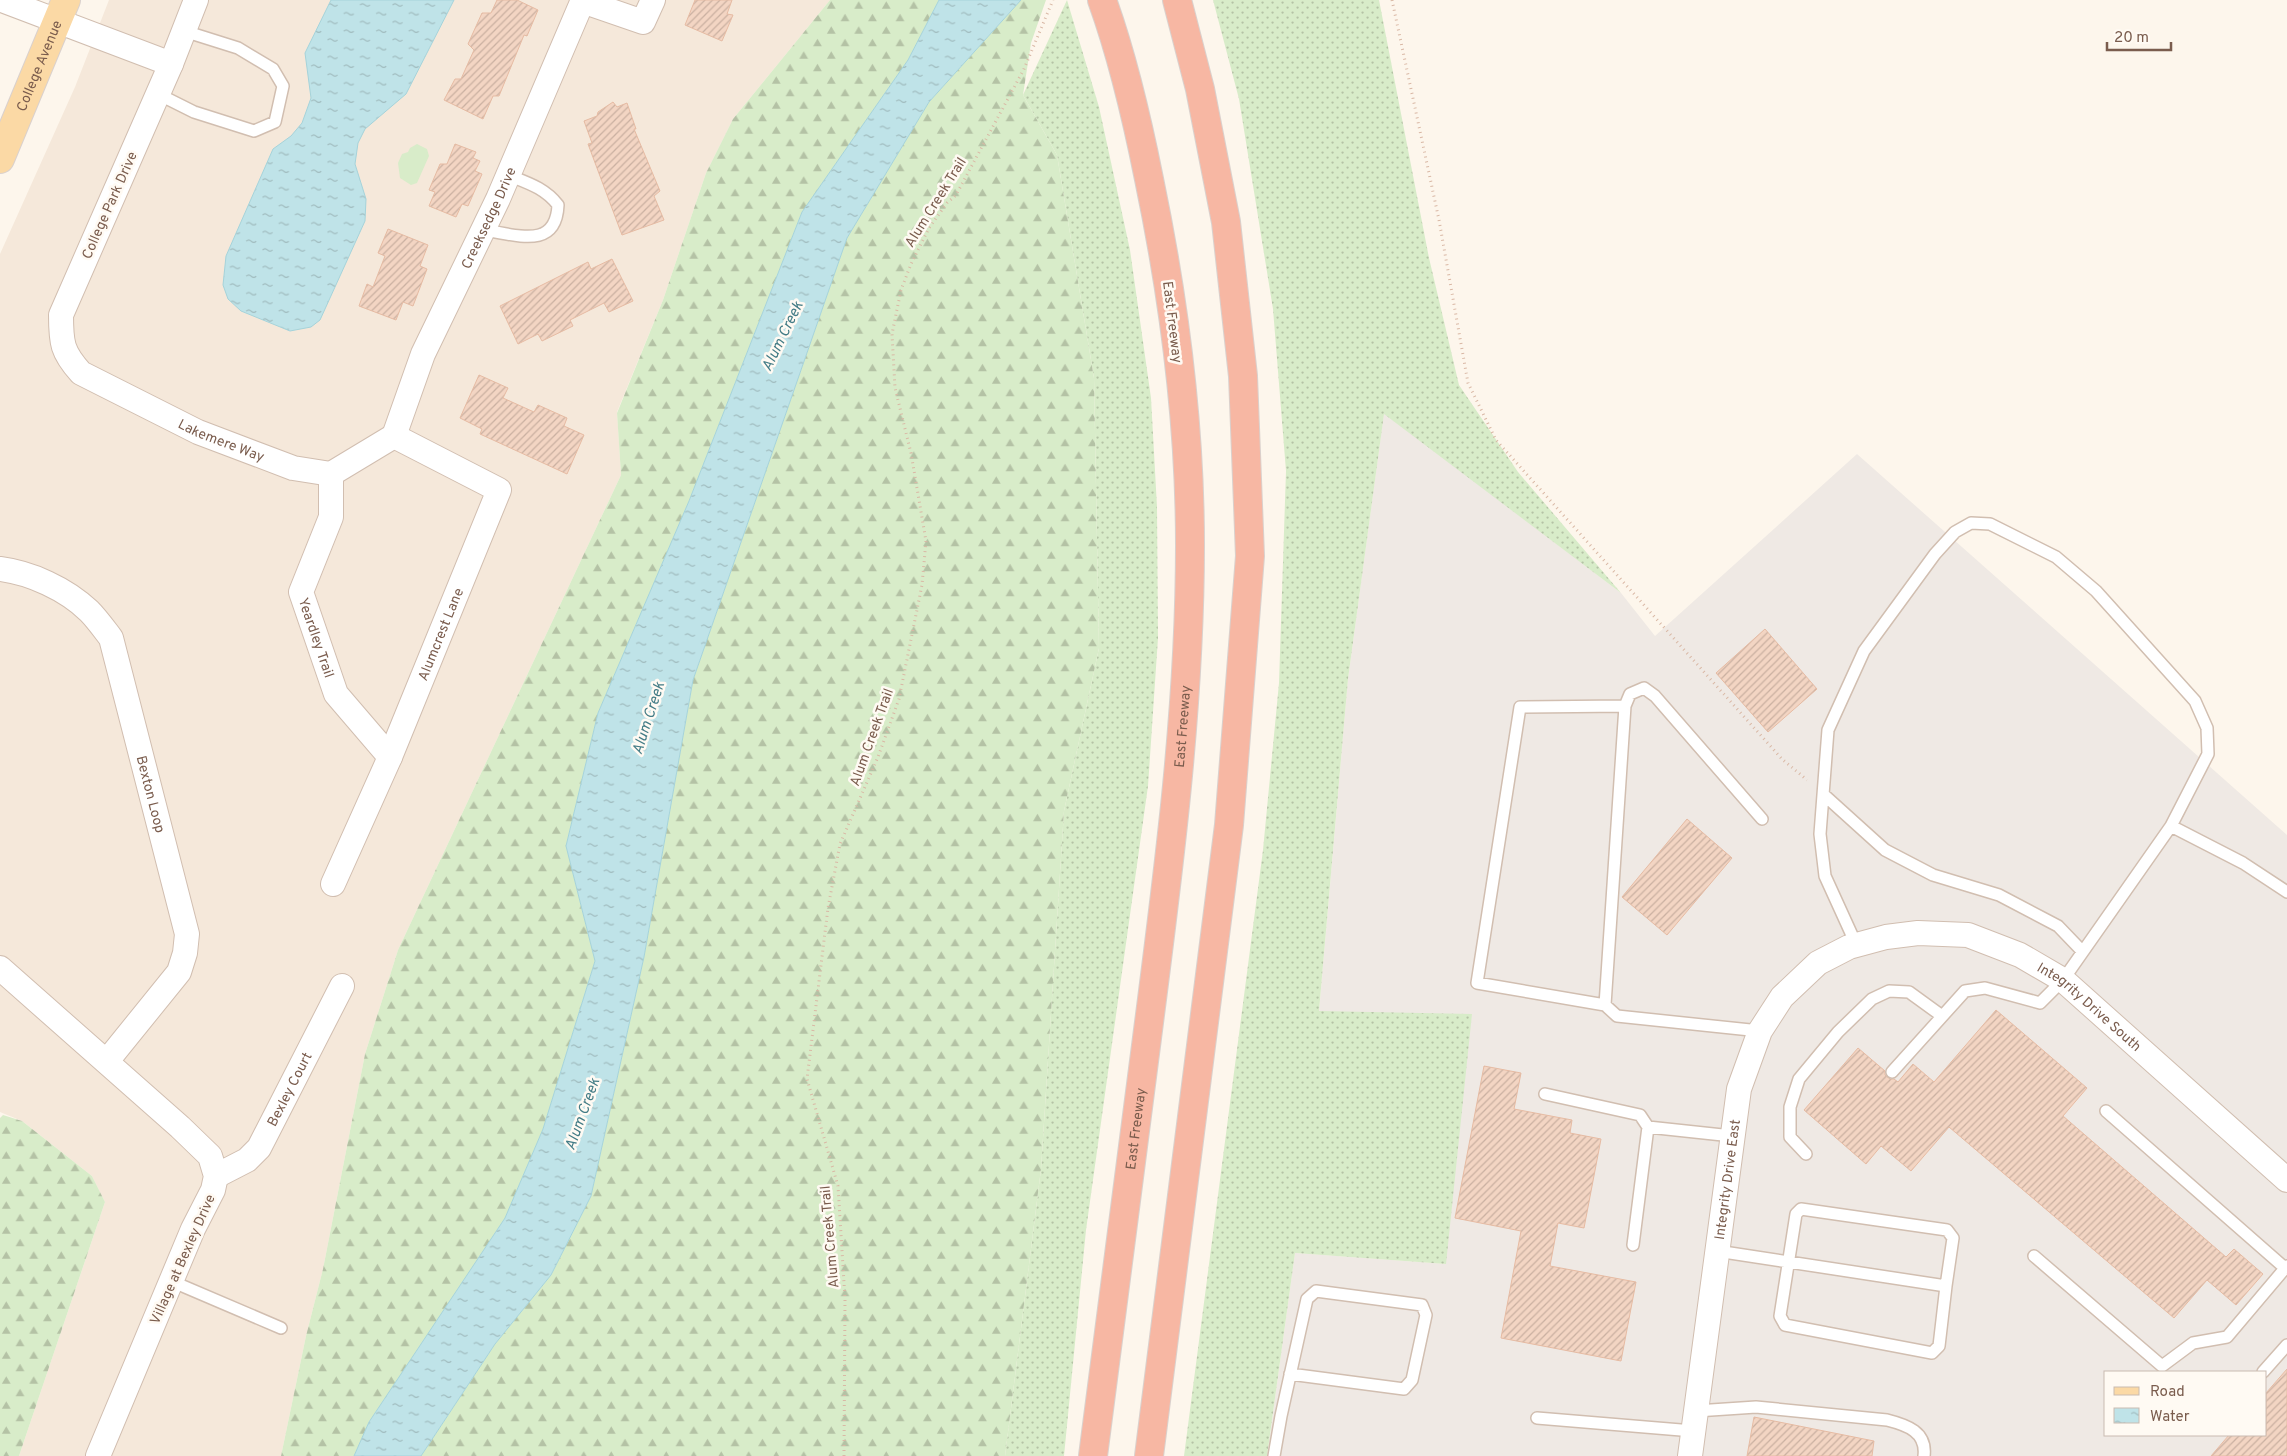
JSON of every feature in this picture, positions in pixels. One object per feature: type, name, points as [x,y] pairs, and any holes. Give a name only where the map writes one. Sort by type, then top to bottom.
[{"type":"highway","points":[[1149,1456],[1229,825],[1250,556],[1243,376],[1226,222],[1200,89],[1177,0]]},
{"type":"highway","name":"East Freeway","points":[[1093,1456],[1162,921],[1186,674],[1190,549],[1182,390],[1165,258],[1140,131],[1107,12]]},
{"type":"main road","name":"College Avenue","points":[[0,159],[62,10]]},
{"type":"street","points":[[2,0],[62,10],[171,64]]},
{"type":"street","name":"College Park Drive","points":[[63,348],[61,315],[171,64],[196,0]]},
{"type":"street","points":[[583,1],[643,22],[653,0]]},
{"type":"street","name":"Creeksedge Drive","points":[[394,436],[423,354],[508,176],[583,1]]},
{"type":"street","name":"Lakemere Way","points":[[63,348],[68,358],[81,373],[198,432],[293,468],[331,474]]},
{"type":"street","points":[[331,474],[394,436]]},
{"type":"street","name":"Alumcrest Lane","points":[[333,884],[390,757],[499,490],[394,436]]},
{"type":"street","name":"Yeardley Trail","points":[[331,474],[331,517],[300,592],[336,694],[390,757]]},
{"type":"street","name":"Bexton Loop","points":[[0,569],[19,572],[61,590],[89,611],[111,638],[187,934],[185,953],[179,972],[107,1061]]},
{"type":"street","name":"Integrity Drive South","points":[[1853,946],[1886,937],[1943,932],[1968,935],[2020,955],[2063,980],[2287,1180]]},
{"type":"street","name":"Integrity Drive East","points":[[1690,1456],[1738,1089],[1760,1031],[1782,997],[1818,963],[1853,946]]},
{"type":"street","name":"Village at Bexley Drive","points":[[0,968],[107,1061],[210,1156],[216,1176],[213,1190],[193,1229],[100,1455]]},
{"type":"street","name":"Bexley Court","points":[[216,1176],[247,1160],[259,1148],[342,986]]},
{"type":"lane","points":[[158,94],[194,112],[254,131],[275,122],[283,86],[272,69],[238,48],[184,31]]},
{"type":"lane","points":[[483,230],[535,237],[545,235],[558,219],[558,205],[551,196],[541,188],[508,176]]},
{"type":"lane","points":[[1853,946],[1826,876],[1820,834],[1828,730],[1864,651],[1935,554],[1955,532],[1971,524],[1990,524],[2056,557],[2096,591],[2195,700],[2207,728],[2208,754],[2171,826],[2063,980],[2040,1004],[1985,988],[1965,991],[1892,1072]]},
{"type":"lane","points":[[1605,1005],[1625,706],[1630,694],[1644,688],[1656,696],[1762,819]]},
{"type":"lane","points":[[1625,706],[1520,707],[1477,983],[1605,1005],[1617,1016],[1760,1031]]},
{"type":"lane","points":[[1823,794],[1885,850],[1933,875],[1999,896],[2058,926],[2082,951]]},
{"type":"lane","points":[[2171,826],[2243,863],[2287,892]]},
{"type":"lane","points":[[1806,1154],[1790,1137],[1790,1107],[1799,1079],[1838,1032],[1872,999],[1889,992],[1909,992],[1942,1016]]},
{"type":"lane","points":[[1545,1094],[1640,1115],[1648,1127],[1633,1245]]},
{"type":"lane","points":[[2034,1256],[2162,1366],[2193,1343],[2227,1337],[2286,1267],[2106,1111]]},
{"type":"lane","points":[[1648,1127],[1732,1136]]},
{"type":"lane","points":[[1801,1209],[1947,1230],[1953,1238],[1946,1286],[1939,1346],[1932,1353],[1785,1325],[1780,1316],[1796,1214],[1801,1209]]},
{"type":"lane","points":[[1717,1251],[1946,1286]]},
{"type":"lane","points":[[171,1281],[281,1328]]},
{"type":"lane","points":[[1274,1456],[1290,1374],[1307,1299],[1316,1291],[1422,1305],[1426,1315],[1412,1380],[1404,1389],[1290,1374]]},
{"type":"lane","points":[[2264,1371],[2287,1346]]},
{"type":"lane","points":[[1537,1418],[1694,1421],[1756,1407],[1887,1420],[1905,1424],[1920,1434],[1925,1449],[1924,1456]]},
{"type":"path","name":"Alum Creek Trail","points":[[844,1456],[845,1308],[838,1186],[807,1080],[828,908],[840,844],[878,757],[899,700],[922,585],[926,541],[911,453],[895,388],[892,334],[901,290],[911,264],[929,228],[947,203],[956,195],[979,153],[1024,69],[1053,0]]},
{"type":"path","points":[[1392,0],[1439,220],[1468,383],[1496,440],[1782,759],[1823,794]]},
{"type":"shaded area","points":[[109,0],[830,0],[733,119],[706,173],[663,300],[617,412],[621,475],[398,950],[365,1054],[323,1269],[306,1336],[281,1456],[19,1456],[105,1202],[92,1176],[22,1121],[0,1112],[0,254],[75,87]]},
{"type":"shaded area","points":[[1384,413],[1621,593],[1655,636],[1857,454],[2287,835],[2287,1456],[1267,1456],[1295,1253],[1446,1264],[1319,1012],[1348,679]]},
{"type":"green space","points":[[830,0],[939,0],[908,60],[802,212],[689,501],[598,713],[566,846],[595,961],[543,1129],[505,1218],[369,1422],[354,1456],[281,1456],[306,1336],[323,1269],[365,1054],[398,950],[621,475],[617,413],[663,300],[706,173],[733,119]]},
{"type":"green space","points":[[1021,0],[1046,0],[1031,43],[1023,95],[1057,155],[1094,378],[1099,648],[1064,811],[1041,1169],[1005,1456],[421,1456],[495,1344],[551,1275],[591,1196],[644,957],[693,680],[847,238],[929,102]]},
{"type":"green space","points":[[1067,0],[1099,107],[1130,250],[1151,398],[1157,507],[1158,638],[1148,786],[1086,1230],[1064,1456],[1005,1456],[1041,1169],[1064,811],[1099,648],[1094,378],[1057,155],[1023,95]]},
{"type":"green space","points":[[1213,0],[1379,0],[1429,258],[1459,385],[1518,472],[1621,593],[1384,414],[1348,679],[1319,1011],[1472,1014],[1446,1264],[1295,1253],[1267,1456],[1184,1456],[1263,850],[1279,683],[1286,471],[1273,309],[1239,99]]},
{"type":"green space","points":[[417,144],[427,149],[429,156],[417,183],[411,185],[400,178],[398,163],[402,154],[408,152],[410,148]]},
{"type":"green space","points":[[3,1115],[22,1121],[92,1176],[105,1202],[19,1456],[0,1456],[0,1118]]},
{"type":"water","points":[[331,0],[454,0],[406,94],[365,129],[358,143],[355,164],[366,199],[365,221],[320,320],[311,327],[290,331],[241,311],[228,299],[223,285],[226,256],[273,149],[291,136],[302,123],[311,98],[305,53]]},
{"type":"water","name":"Alum Creek","points":[[939,0],[1021,0],[929,102],[847,238],[693,680],[644,957],[591,1196],[551,1275],[495,1344],[421,1456],[354,1456],[369,1422],[505,1218],[543,1129],[595,961],[566,846],[598,713],[689,501],[802,212],[908,60]]},
{"type":"building","points":[[497,0],[517,0],[538,10],[527,36],[524,35],[499,96],[493,96],[483,119],[444,100],[455,79],[461,79],[474,50],[468,44],[482,13],[491,13]]},
{"type":"building","points":[[695,0],[732,0],[727,14],[733,15],[722,41],[685,25]]},
{"type":"building","points":[[613,102],[617,107],[627,103],[636,129],[634,129],[660,191],[654,196],[664,220],[622,235],[588,144],[592,143],[584,121],[597,116],[598,112]]},
{"type":"building","points":[[455,144],[476,152],[473,158],[480,161],[475,171],[482,174],[468,206],[462,204],[456,217],[429,206],[435,192],[429,190],[440,164],[447,164]]},
{"type":"building","points":[[388,229],[428,245],[420,266],[427,269],[413,306],[403,302],[396,320],[359,306],[367,284],[373,287],[385,256],[378,253]]},
{"type":"building","points":[[612,259],[633,301],[609,312],[604,303],[570,320],[573,326],[542,341],[538,334],[518,344],[500,306],[588,262],[591,269]]},
{"type":"building","points":[[479,375],[508,388],[503,398],[534,412],[538,405],[567,418],[564,426],[584,435],[567,474],[480,434],[482,429],[460,418]]},
{"type":"building","points":[[1765,629],[1817,689],[1768,732],[1716,673]]},
{"type":"building","points":[[1687,819],[1732,858],[1667,935],[1622,897]]},
{"type":"building","points":[[1996,1010],[2087,1088],[2063,1116],[2226,1257],[2234,1249],[2263,1274],[2236,1305],[2207,1280],[2174,1318],[1949,1127],[1911,1171],[1881,1146],[1866,1164],[1804,1110],[1858,1048],[1885,1071],[1885,1075],[1890,1079],[1898,1082],[1913,1064],[1934,1082]]},
{"type":"building","points":[[1484,1066],[1521,1073],[1514,1109],[1572,1120],[1570,1133],[1601,1139],[1584,1228],[1558,1223],[1550,1266],[1636,1282],[1621,1361],[1501,1338],[1521,1231],[1455,1218]]},
{"type":"building","points":[[2287,1369],[2287,1456],[2211,1456],[2228,1436],[2267,1436],[2267,1392]]},
{"type":"building","points":[[1754,1417],[1874,1441],[1872,1456],[1747,1456]]}]
